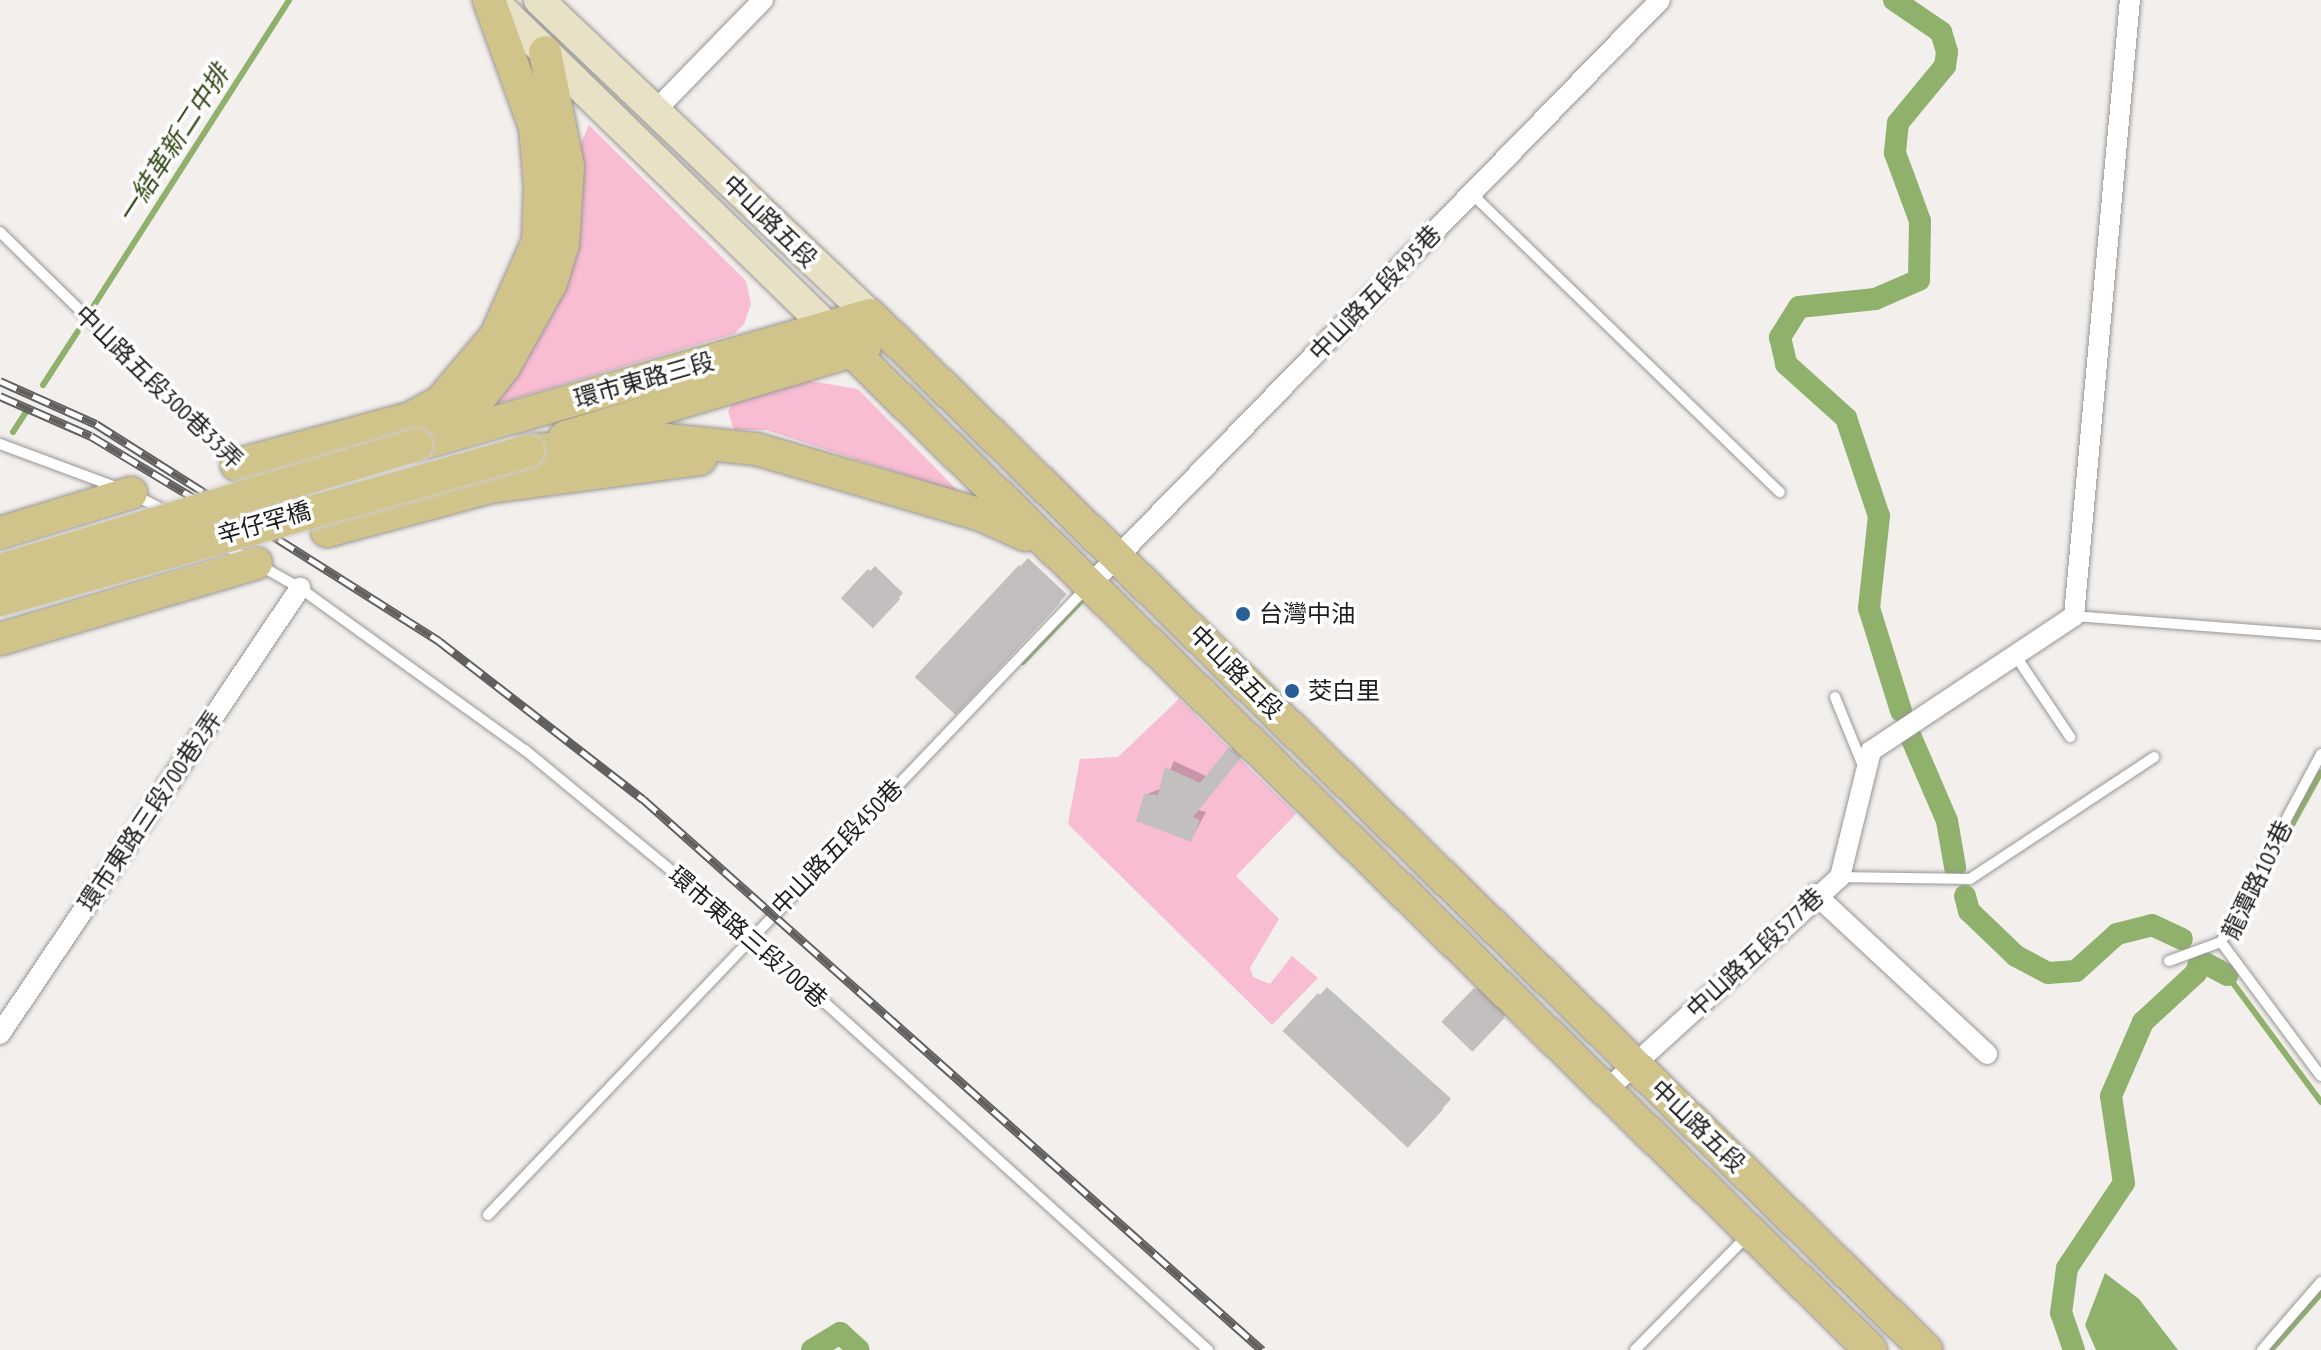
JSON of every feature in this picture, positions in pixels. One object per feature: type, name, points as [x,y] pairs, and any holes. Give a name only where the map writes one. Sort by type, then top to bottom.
[{"type":"main road","points":[[237,465],[411,418],[470,370],[509,313],[538,241],[540,186],[535,127],[490,0]]},
{"type":"main road","points":[[417,445],[482,395],[551,283],[568,210],[568,166],[545,52]]},
{"type":"main road","name":"環市東路三段","points":[[417,445],[870,315]]},
{"type":"main road","name":"中山路五段","points":[[870,315],[1926,1350]]},
{"type":"main road","name":"中山路五段","points":[[828,328],[1089,586],[1609,1088],[1871,1350]]},
{"type":"main road","name":"環市東路三段","points":[[528,451],[893,339]]},
{"type":"main road","points":[[528,451],[657,439],[756,449],[979,514],[1048,545]]},
{"type":"main road","name":"辛仔罕橋","points":[[0,570],[417,445]]},
{"type":"main road","name":"辛仔罕橋","points":[[0,600],[528,451]]},
{"type":"main road","points":[[327,531],[597,467],[696,458],[824,469]]},
{"type":"main road","points":[[0,533],[131,493]]},
{"type":"main road","points":[[0,639],[256,563]]},
{"type":"street","name":"中山路五段","points":[[490,0],[828,328]]},
{"type":"street","name":"中山路五段","points":[[539,0],[870,315]]},
{"type":"street","points":[[655,111],[763,0]]},
{"type":"street","name":"中山路五段495巷","points":[[1089,586],[1122,560],[1471,193],[1660,0]]},
{"type":"street","points":[[2074,616],[2130,0]]},
{"type":"street","name":"環市東路三段700巷2弄","points":[[0,1034],[300,588]]},
{"type":"street","name":"中山路五段577巷","points":[[1609,1088],[1815,894],[1840,877],[1864,768],[1871,751],[2074,616]]},
{"type":"street","points":[[1815,894],[1987,1054]]},
{"type":"lane","points":[[1471,193],[1780,492]]},
{"type":"lane","name":"中山路五段300巷33弄","points":[[0,232],[237,465],[327,531]]},
{"type":"lane","name":"環市東路三段700巷","points":[[0,444],[131,493],[300,588],[525,750],[750,935],[1208,1350]]},
{"type":"lane","name":"中山路五段450巷","points":[[488,1215],[750,935],[1089,586]]},
{"type":"lane","points":[[2074,616],[2321,635]]},
{"type":"lane","points":[[2015,655],[2070,737]]},
{"type":"lane","points":[[1835,697],[1864,768]]},
{"type":"lane","name":"龍潭路103巷","points":[[2321,754],[2221,942],[2321,1076]]},
{"type":"lane","points":[[1840,877],[1970,879],[2154,757]]},
{"type":"lane","points":[[2169,961],[2221,942]]},
{"type":"lane","points":[[1635,1350],[1751,1232]]},
{"type":"lane","points":[[2262,1350],[2321,1282]]},
{"type":"shaded area","points":[[589,125],[746,281],[751,304],[744,324],[734,334],[485,407],[541,335],[569,278],[580,145]]},
{"type":"shaded area","points":[[810,381],[858,389],[960,493],[766,430],[734,430],[728,411],[735,399]]},
{"type":"shaded area","points":[[1179,699],[1296,814],[1236,876],[1279,919],[1250,968],[1253,977],[1270,984],[1292,956],[1318,978],[1272,1025],[1068,824],[1080,759],[1118,757]]},
{"type":"shaded area","points":[[2105,1273],[2139,1299],[2178,1350],[2096,1350],[2085,1325]]},
{"type":"building","points":[[1019,565],[1060,603],[956,715],[915,677]]},
{"type":"building","points":[[868,569],[900,599],[873,628],[841,598]]},
{"type":"building","points":[[1229,747],[1240,759],[1193,817],[1200,820],[1191,842],[1136,821],[1144,794],[1158,795],[1165,767],[1200,783]]},
{"type":"building","points":[[1474,988],[1505,1018],[1472,1052],[1441,1022]]},
{"type":"building","points":[[1318,993],[1443,1110],[1408,1148],[1283,1031]]},
{"type":"waterway","name":"一結革新二中排","points":[[91,310],[289,0]]},
{"type":"waterway","points":[[1894,0],[1941,32],[1947,52],[1945,66],[1898,123],[1895,153],[1920,221],[1919,280],[1875,299],[1799,307],[1780,337],[1786,364],[1846,418],[1879,516],[1869,608],[1901,711]]},
{"type":"waterway","name":"一結革新二中排","points":[[43,385],[78,331]]},
{"type":"waterway","name":"一結革新二中排","points":[[13,432],[28,409]]},
{"type":"waterway","points":[[1023,662],[1084,598]]},
{"type":"waterway","points":[[1907,728],[1947,821],[1955,867]]},
{"type":"waterway","points":[[2238,923],[2321,772]]},
{"type":"waterway","points":[[1965,896],[1969,911],[2016,956],[2048,973],[2076,971],[2117,934],[2152,925],[2182,939]]},
{"type":"waterway","points":[[2074,1350],[2061,1313],[2067,1268],[2124,1183],[2111,1096],[2143,1022],[2196,973],[2200,960]]},
{"type":"waterway","points":[[2201,961],[2227,975]]},
{"type":"waterway","points":[[2227,975],[2321,1102]]},
{"type":"waterway","points":[[2271,1350],[2321,1293]]},
{"type":"waterway","points":[[812,1350],[840,1333],[859,1350]]},
{"type":"railway","points":[[0,381],[96,424],[439,641],[643,799],[1262,1350]]},
{"type":"railway","points":[[0,396],[91,436],[260,538]]},
{"type":"place","name":"台灣中油","points":[[1243,614]]},
{"type":"place","name":"茭白里","points":[[1292,691]]}]
